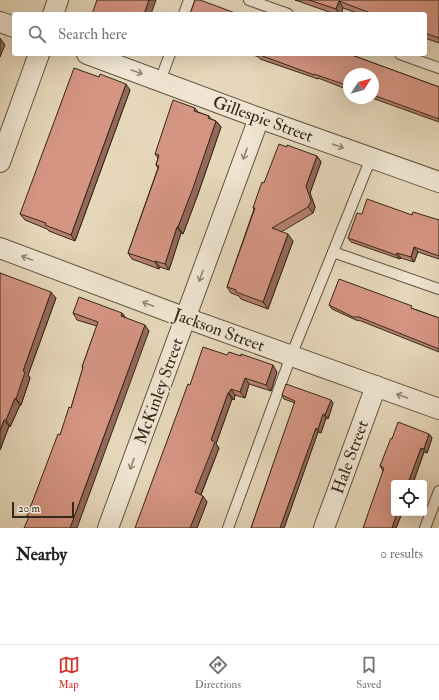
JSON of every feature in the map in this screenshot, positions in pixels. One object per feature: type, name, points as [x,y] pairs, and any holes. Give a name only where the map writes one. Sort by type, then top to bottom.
[{"type":"street","points":[[54,12],[58,0]]},
{"type":"street","points":[[0,22],[12,26]]},
{"type":"street","points":[[0,162],[38,56]]},
{"type":"street","name":"Gillespie Street","points":[[92,56],[259,118],[439,182]]},
{"type":"street","name":"McKinley Street","points":[[108,528],[259,118]]},
{"type":"street","name":"Jackson Street","points":[[0,248],[186,318],[439,409]]},
{"type":"street","name":"Hale Street","points":[[324,528],[376,386]]},
{"type":"lane","points":[[185,12],[189,0]]},
{"type":"lane","points":[[249,0],[282,12]]},
{"type":"lane","points":[[160,81],[169,56]]},
{"type":"lane","points":[[406,56],[439,68]]},
{"type":"lane","points":[[228,528],[291,356],[371,158]]},
{"type":"lane","points":[[333,252],[439,289]]},
{"type":"lane","points":[[425,528],[439,491]]},
{"type":"building","points":[[97,0],[149,0],[145,12],[93,12]]},
{"type":"building","points":[[195,0],[200,0],[233,12],[191,12]]},
{"type":"building","points":[[309,0],[439,0],[439,38],[427,34],[427,12],[368,12],[339,1],[336,9]]},
{"type":"building","points":[[262,56],[354,56],[439,87],[439,119],[379,97],[379,68],[343,68],[343,84]]},
{"type":"building","points":[[74,68],[99,77],[100,74],[126,84],[71,235],[45,225],[46,223],[20,214]]},
{"type":"building","points":[[173,100],[195,108],[194,111],[209,116],[208,118],[216,121],[165,264],[128,253],[159,166],[156,165],[159,155],[155,154]]},
{"type":"building","points":[[279,144],[287,147],[287,145],[317,156],[306,186],[311,201],[308,207],[272,228],[288,234],[263,302],[227,287],[255,208],[253,208],[262,182],[264,183]]},
{"type":"building","points":[[367,199],[412,215],[413,212],[439,220],[439,256],[414,247],[411,257],[397,253],[396,255],[348,238],[357,213],[362,214]]},
{"type":"building","points":[[0,273],[51,292],[23,371],[25,372],[16,399],[15,398],[0,431]]},
{"type":"building","points":[[339,279],[412,306],[411,308],[439,318],[439,349],[359,317],[353,317],[329,305]]},
{"type":"building","points":[[79,297],[122,313],[121,316],[145,325],[70,528],[24,528],[29,517],[27,516],[58,434],[60,435],[69,407],[71,408],[82,367],[98,322],[73,313]]},
{"type":"building","points":[[203,347],[227,355],[229,352],[241,356],[241,354],[273,365],[266,385],[245,378],[240,392],[231,389],[228,393],[211,440],[215,442],[195,492],[203,496],[190,528],[135,528],[188,384],[190,385]]},
{"type":"building","points":[[286,384],[331,400],[325,415],[323,414],[318,429],[316,428],[280,528],[251,528],[295,401],[282,395]]},
{"type":"building","points":[[398,422],[429,434],[424,449],[421,448],[409,480],[391,480],[391,516],[396,516],[392,528],[363,528],[384,468],[380,466],[391,438],[392,439]]}]
